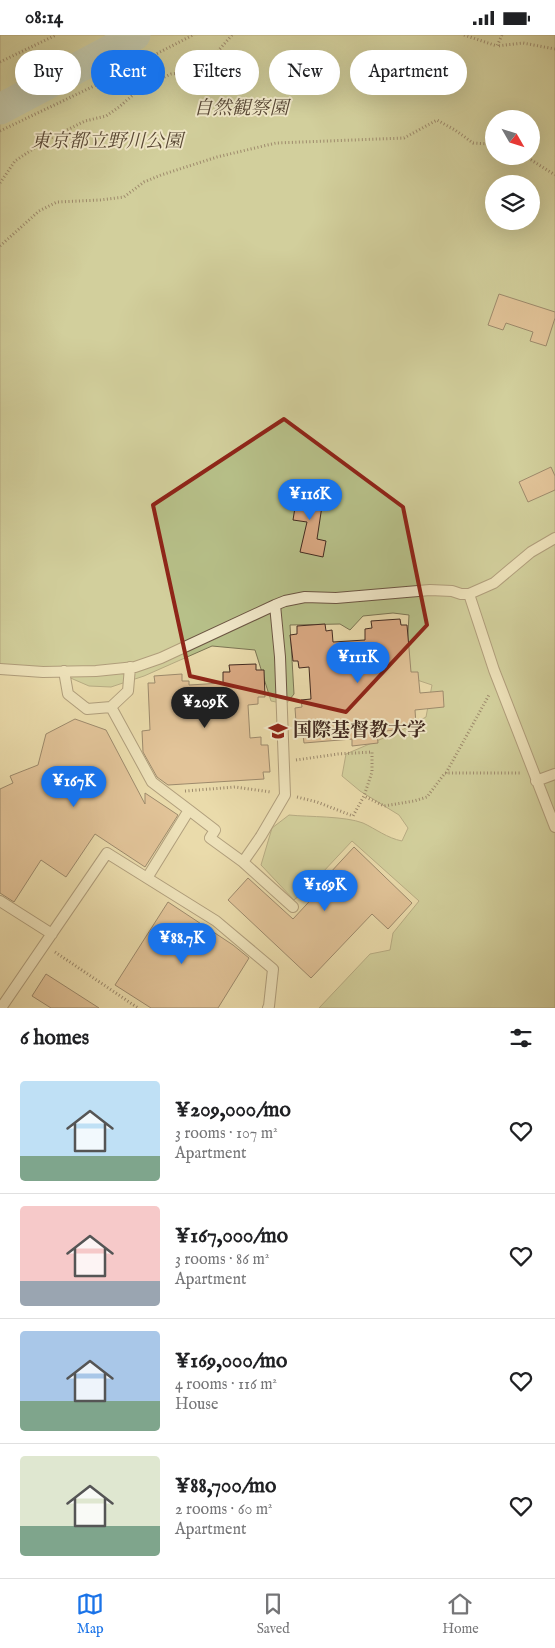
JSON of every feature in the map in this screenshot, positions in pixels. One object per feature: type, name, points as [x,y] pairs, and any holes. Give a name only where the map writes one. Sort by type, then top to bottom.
[{"type":"lane","points":[[0,669],[96,671],[130,667],[162,658],[274,605],[305,597],[336,598],[430,591],[452,591],[461,595],[469,594],[494,583],[531,552],[555,538]]},
{"type":"lane","points":[[469,594],[498,680],[555,827]]},
{"type":"lane","points":[[243,862],[262,835],[285,795],[280,657],[274,605]]},
{"type":"lane","points":[[64,671],[68,695],[87,709],[111,707],[128,691],[130,667]]},
{"type":"lane","points":[[111,707],[152,782],[215,831],[210,838],[243,862],[293,907]]},
{"type":"lane","points":[[535,777],[555,774]]},
{"type":"lane","points":[[146,878],[188,810]]},
{"type":"lane","points":[[1,1008],[107,853],[216,921],[273,969],[268,1008]]},
{"type":"lane","points":[[0,901],[52,933]]},
{"type":"path","points":[[0,63],[56,35]]},
{"type":"path","points":[[0,131],[194,35]]},
{"type":"path","points":[[0,183],[15,161],[45,141],[86,121],[106,116],[140,88],[171,74],[197,71],[214,60],[218,51],[232,35]]},
{"type":"path","points":[[464,35],[497,46],[523,43],[555,49]]},
{"type":"path","points":[[497,46],[502,35]]},
{"type":"path","points":[[0,246],[39,211],[57,202],[124,197],[144,182],[161,175],[217,157],[276,143],[404,138],[437,120],[473,143],[485,144]]},
{"type":"path","points":[[538,165],[555,175]]},
{"type":"path","points":[[364,796],[384,806],[427,797],[445,773],[498,680]]},
{"type":"path","points":[[166,793],[235,787],[317,802],[354,816],[364,796],[372,772],[372,752],[338,754],[284,762]]},
{"type":"path","points":[[445,773],[535,777]]},
{"type":"path","points":[[44,944],[138,1008]]},
{"type":"highlighted area","points":[[284,419],[403,507],[427,625],[346,712],[190,676],[153,505]]},
{"type":"green space","points":[[0,35],[555,35],[555,1008],[319,1008],[370,954],[390,950],[393,933],[419,901],[352,841],[307,889],[294,900],[261,865],[272,828],[289,815],[355,821],[363,823],[391,838],[402,841],[408,828],[399,815],[360,791],[342,776],[346,754],[400,731],[426,717],[432,685],[414,679],[406,669],[409,615],[393,613],[363,616],[350,630],[340,624],[290,625],[294,694],[286,704],[271,701],[255,650],[212,646],[144,676],[111,687],[89,686],[52,670],[0,669]]},
{"type":"building","points":[[499,294],[555,312],[555,318],[546,346],[530,341],[533,332],[506,323],[503,330],[488,325]]},
{"type":"building","points":[[551,467],[555,476],[555,490],[528,502],[519,482]]},
{"type":"building","points":[[298,489],[324,493],[317,539],[326,541],[323,557],[300,552],[307,522],[293,520]]},
{"type":"building","points":[[400,619],[401,625],[407,625],[411,672],[418,672],[420,693],[443,691],[444,707],[415,710],[416,725],[395,727],[395,730],[377,732],[378,743],[352,746],[352,739],[304,743],[303,735],[297,736],[295,708],[302,707],[301,700],[311,699],[309,667],[299,668],[298,661],[293,661],[290,635],[297,634],[297,626],[325,624],[326,631],[332,630],[333,642],[365,640],[365,629],[372,628],[371,621]]},
{"type":"building","points":[[256,664],[256,670],[264,670],[265,697],[258,697],[258,704],[248,705],[250,738],[261,737],[261,745],[268,745],[270,772],[263,772],[264,779],[168,785],[157,777],[143,752],[142,731],[150,730],[148,683],[155,683],[154,676],[182,674],[182,681],[189,681],[189,685],[223,683],[223,672],[230,672],[229,665]]},
{"type":"building","points":[[75,719],[106,730],[145,804],[145,793],[178,815],[145,867],[95,834],[66,877],[41,860],[14,902],[0,893],[0,789],[13,783],[10,776],[38,765],[46,734]]},
{"type":"building","points":[[354,847],[412,903],[388,929],[372,914],[311,978],[228,900],[248,878],[293,919],[332,877],[329,874]]},
{"type":"building","points":[[168,902],[233,945],[249,958],[218,1008],[151,1008],[115,985]]},
{"type":"building","points":[[46,974],[99,1008],[51,1008],[32,996]]},
{"type":"waterway","points":[[0,109],[111,50],[135,35]]},
{"type":"place","name":"国際基督教大学","points":[[278,731]]},
{"type":"park label","name":"自然観察園","points":[[241,109]]},
{"type":"park label","name":"東京都立野川公園","points":[[107,142]]}]
